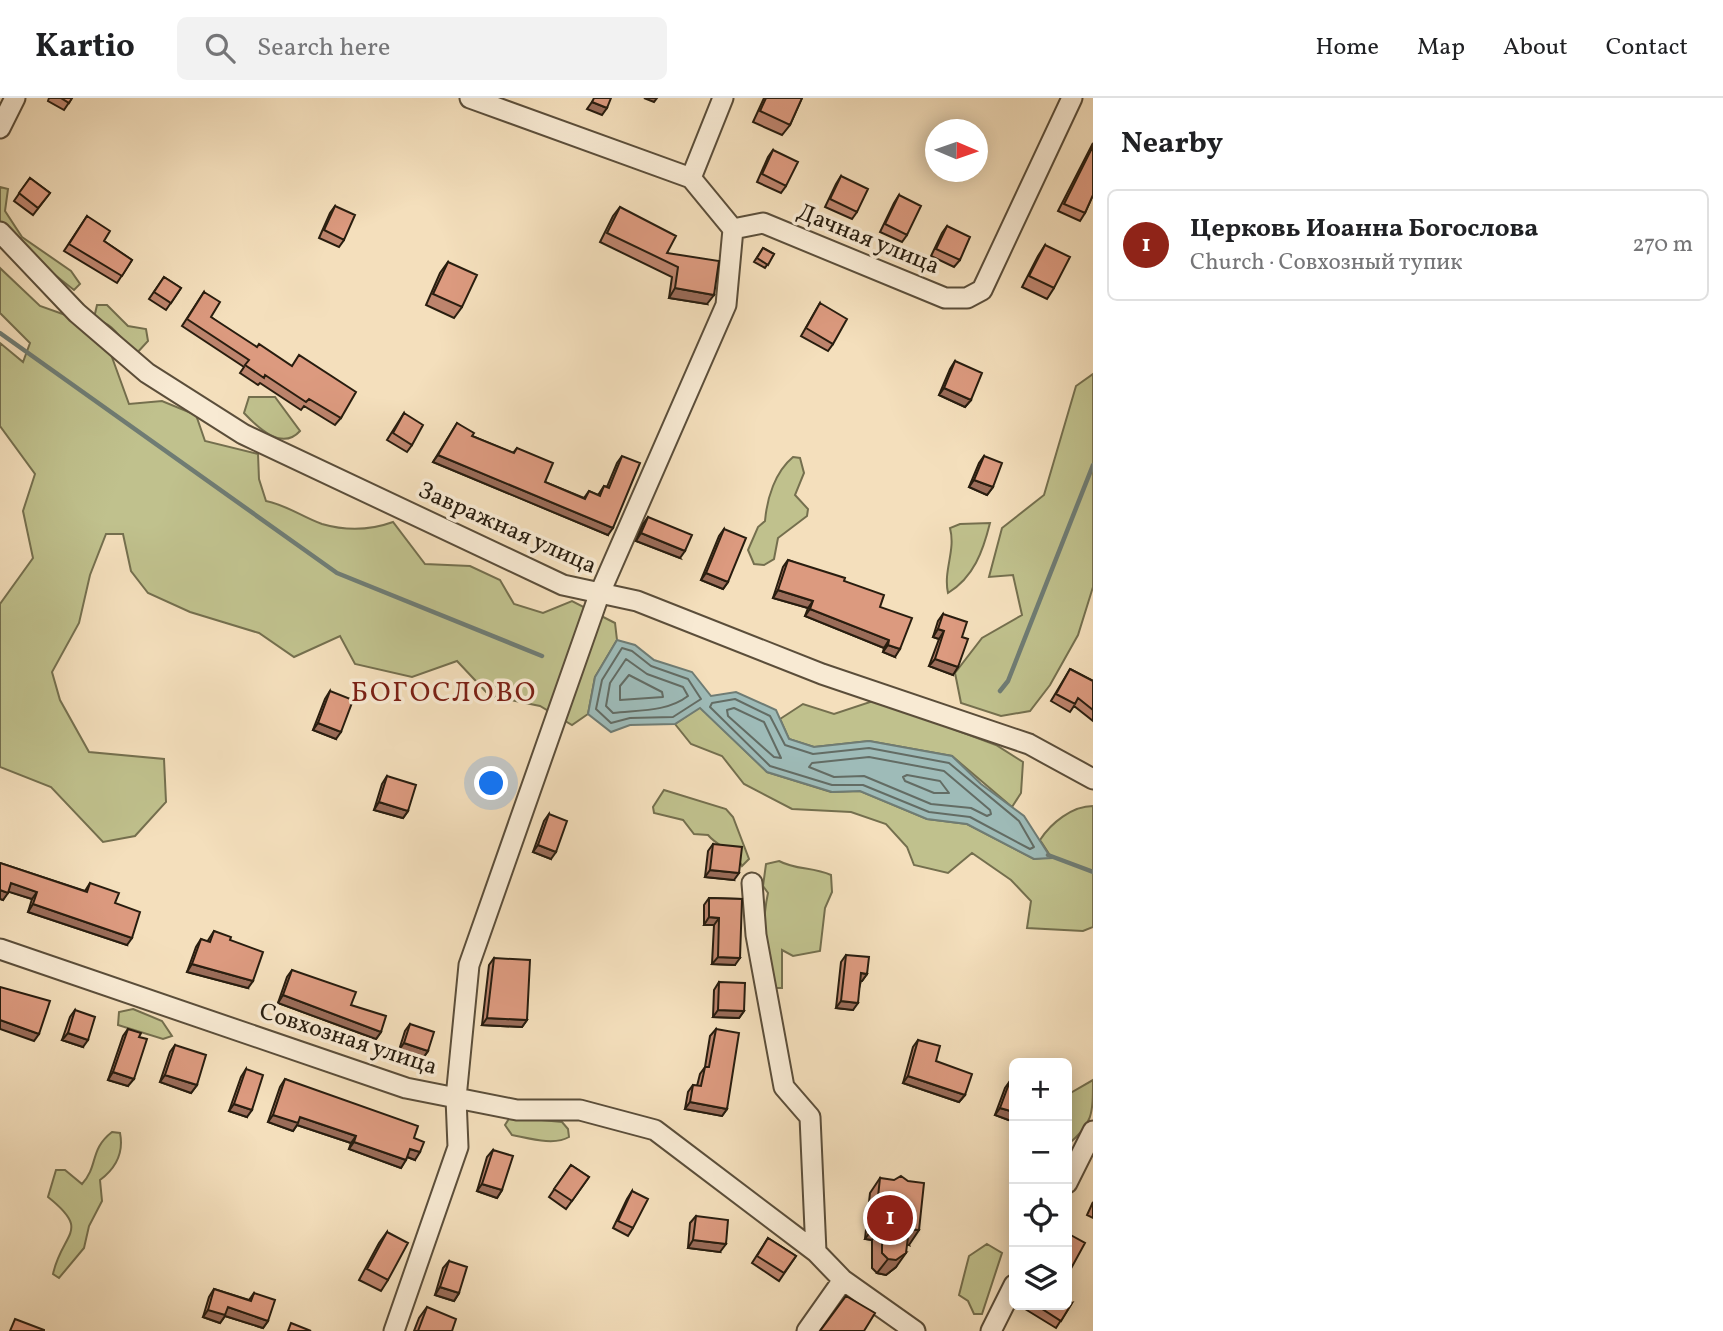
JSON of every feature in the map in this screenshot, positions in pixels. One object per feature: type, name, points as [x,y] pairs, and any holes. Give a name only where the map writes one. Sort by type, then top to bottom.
[{"type":"street","points":[[0,128],[15,98]]},
{"type":"street","points":[[394,1331],[458,1147],[456,1098],[469,965],[599,595],[726,305],[733,229],[691,178],[470,98]]},
{"type":"street","points":[[691,178],[723,98]]},
{"type":"street","name":"Дачная улица","points":[[733,229],[763,223],[945,298],[967,298],[982,290],[1072,98]]},
{"type":"street","name":"Завражная улица","points":[[0,232],[77,313],[146,373],[243,434],[563,585],[599,595],[637,601],[822,674],[1029,744],[1093,779]]},
{"type":"street","points":[[752,883],[757,935],[784,1087],[810,1117],[816,1252]]},
{"type":"street","name":"Совхозная улица","points":[[0,949],[406,1088],[517,1110],[580,1110],[655,1130],[816,1252],[843,1280],[915,1331]]},
{"type":"street","points":[[1072,1172],[1093,1131]]},
{"type":"street","points":[[807,1331],[843,1280]]},
{"type":"street","points":[[991,1331],[1009,1295]]},
{"type":"green space","points":[[0,187],[8,189],[5,211],[22,237],[71,271],[80,284],[74,290],[22,249],[0,221]]},
{"type":"green space","points":[[0,268],[40,306],[71,317],[109,349],[129,404],[162,401],[196,415],[205,441],[258,454],[259,479],[266,501],[322,524],[340,528],[376,527],[393,522],[425,564],[470,566],[500,580],[514,604],[543,613],[572,601],[615,623],[617,640],[595,677],[588,714],[572,725],[540,706],[490,696],[457,661],[412,677],[355,664],[340,636],[294,657],[259,633],[190,612],[148,593],[131,571],[123,534],[106,534],[90,575],[79,623],[52,672],[60,700],[89,752],[164,759],[166,802],[135,836],[103,842],[51,787],[0,767],[0,604],[33,558],[23,511],[35,474],[0,426],[0,343],[23,362],[30,343],[0,313]]},
{"type":"green space","points":[[97,305],[107,305],[128,326],[146,329],[148,341],[136,354],[113,329],[94,318]]},
{"type":"green space","points":[[1093,374],[1093,587],[1078,635],[1050,685],[1030,711],[1001,716],[961,703],[955,673],[982,638],[1022,615],[1013,575],[989,577],[1002,528],[1044,495],[1076,386]]},
{"type":"green space","points":[[249,397],[275,397],[300,431],[286,439],[263,431],[244,413]]},
{"type":"green space","points":[[793,457],[800,458],[804,473],[795,495],[808,509],[807,516],[778,538],[774,559],[764,565],[754,564],[748,550],[758,527],[765,521],[770,495],[777,478]]},
{"type":"green space","points":[[990,523],[984,544],[971,571],[948,593],[947,576],[952,545],[950,528],[960,524]]},
{"type":"green space","points":[[876,700],[996,745],[1023,762],[1021,793],[1012,807],[952,756],[869,741],[814,747],[789,739],[780,719],[803,704],[834,714]]},
{"type":"green space","points":[[700,707],[767,772],[831,792],[860,791],[927,819],[967,824],[1034,859],[1051,857],[1040,840],[1056,822],[1070,812],[1093,806],[1093,927],[1083,931],[1027,928],[1031,901],[1011,880],[972,853],[948,873],[914,865],[907,847],[886,824],[851,812],[792,809],[744,784],[722,756],[691,744],[675,724]]},
{"type":"green space","points":[[664,790],[726,809],[733,817],[749,859],[742,866],[735,856],[708,835],[694,834],[683,820],[654,813],[653,807]]},
{"type":"green space","points":[[779,861],[831,875],[832,892],[825,908],[820,951],[793,956],[782,950],[782,988],[771,988],[764,941],[768,893],[763,886],[766,864]]},
{"type":"green space","points":[[133,1009],[162,1021],[172,1036],[163,1039],[118,1025],[119,1012]]},
{"type":"green space","points":[[1093,1080],[1090,1117],[1072,1141],[1072,1121],[1072,1092]]},
{"type":"green space","points":[[510,1117],[562,1122],[568,1129],[569,1137],[549,1141],[512,1135],[505,1125]]},
{"type":"green space","points":[[112,1132],[120,1133],[118,1160],[100,1180],[102,1201],[89,1226],[84,1248],[59,1278],[53,1274],[71,1226],[69,1218],[48,1197],[56,1170],[65,1170],[82,1184],[91,1170],[100,1145]]},
{"type":"green space","points":[[987,1244],[1002,1253],[982,1314],[974,1314],[968,1301],[959,1295],[969,1256]]},
{"type":"water","points":[[617,640],[635,645],[654,660],[692,672],[711,696],[736,692],[776,710],[789,739],[814,747],[869,741],[952,756],[981,784],[1024,816],[1051,858],[1034,859],[967,824],[927,819],[860,791],[832,792],[767,772],[700,708],[675,724],[630,725],[611,732],[588,714],[595,677]]},
{"type":"building","points":[[594,98],[611,98],[607,108],[592,102]]},
{"type":"building","points":[[766,98],[802,98],[790,125],[760,111]]},
{"type":"building","points":[[1093,146],[1093,195],[1085,213],[1064,204]]},
{"type":"building","points":[[773,150],[798,162],[786,186],[762,174]]},
{"type":"building","points":[[841,176],[868,189],[857,212],[830,199]]},
{"type":"building","points":[[30,178],[50,193],[38,208],[19,193]]},
{"type":"building","points":[[899,195],[921,206],[907,235],[885,224]]},
{"type":"building","points":[[335,206],[355,215],[344,240],[324,230]]},
{"type":"building","points":[[620,207],[676,236],[667,253],[719,261],[714,295],[675,288],[678,267],[607,233]]},
{"type":"building","points":[[87,216],[110,231],[104,241],[132,260],[122,276],[69,244]]},
{"type":"building","points":[[947,226],[970,237],[960,260],[936,249]]},
{"type":"building","points":[[1045,245],[1070,257],[1054,288],[1029,276]]},
{"type":"building","points":[[763,248],[774,254],[768,265],[757,258]]},
{"type":"building","points":[[448,262],[477,275],[462,307],[433,294]]},
{"type":"building","points":[[164,277],[181,288],[171,303],[154,292]]},
{"type":"building","points":[[204,292],[220,302],[211,317],[292,366],[299,355],[356,392],[341,418],[309,399],[306,402],[265,375],[264,378],[245,365],[249,360],[187,319]]},
{"type":"building","points":[[820,303],[847,319],[833,344],[806,328]]},
{"type":"building","points":[[955,361],[982,373],[971,400],[944,388]]},
{"type":"building","points":[[404,413],[423,425],[412,445],[393,433]]},
{"type":"building","points":[[457,423],[474,433],[472,436],[514,453],[517,448],[553,463],[545,482],[585,499],[589,491],[600,496],[604,486],[609,488],[622,456],[640,463],[613,528],[438,455]]},
{"type":"building","points":[[984,456],[1002,463],[993,487],[974,480]]},
{"type":"building","points":[[648,517],[692,535],[685,551],[641,533]]},
{"type":"building","points":[[724,529],[746,538],[728,582],[706,573]]},
{"type":"building","points":[[788,560],[845,578],[844,581],[884,595],[880,607],[912,618],[900,649],[888,645],[889,640],[810,609],[813,601],[778,590]]},
{"type":"building","points":[[943,614],[967,622],[962,637],[968,639],[958,667],[935,659],[944,631],[938,629]]},
{"type":"building","points":[[1070,669],[1093,681],[1093,710],[1078,698],[1075,704],[1056,694]]},
{"type":"building","points":[[330,691],[353,700],[341,732],[318,723]]},
{"type":"building","points":[[387,776],[416,785],[408,811],[379,802]]},
{"type":"building","points":[[549,814],[567,821],[556,852],[538,845]]},
{"type":"building","points":[[713,844],[742,847],[739,873],[710,870]]},
{"type":"building","points":[[0,863],[87,892],[90,883],[119,893],[115,903],[140,912],[132,938],[33,904],[37,892],[11,883],[8,893],[0,890]]},
{"type":"building","points":[[709,898],[742,899],[740,958],[718,957],[719,918],[709,917]]},
{"type":"building","points":[[214,931],[263,952],[253,981],[192,964],[201,939],[210,942]]},
{"type":"building","points":[[846,955],[869,957],[867,974],[861,973],[858,1003],[841,1001]]},
{"type":"building","points":[[494,958],[530,960],[527,1020],[487,1018]]},
{"type":"building","points":[[292,970],[356,992],[351,1005],[386,1016],[381,1032],[283,995]]},
{"type":"building","points":[[719,982],[745,983],[744,1011],[718,1010]]},
{"type":"building","points":[[0,987],[50,1001],[39,1034],[0,1020]]},
{"type":"building","points":[[75,1010],[95,1017],[88,1040],[68,1033]]},
{"type":"building","points":[[410,1024],[434,1032],[428,1051],[404,1043]]},
{"type":"building","points":[[128,1029],[141,1033],[139,1037],[147,1039],[134,1079],[113,1072]]},
{"type":"building","points":[[716,1029],[739,1033],[727,1109],[690,1102],[693,1085],[701,1086],[705,1067],[709,1067]]},
{"type":"building","points":[[918,1040],[940,1046],[936,1061],[972,1074],[965,1095],[908,1076]]},
{"type":"building","points":[[175,1045],[206,1055],[197,1085],[165,1075]]},
{"type":"building","points":[[246,1069],[263,1075],[252,1110],[234,1104]]},
{"type":"building","points":[[285,1079],[418,1126],[414,1138],[424,1142],[420,1152],[410,1149],[406,1160],[354,1142],[356,1136],[300,1117],[298,1123],[273,1115]]},
{"type":"building","points":[[1009,1084],[1009,1111],[1000,1108]]},
{"type":"building","points":[[493,1150],[513,1156],[502,1190],[482,1184]]},
{"type":"building","points":[[571,1165],[589,1177],[572,1201],[554,1189]]},
{"type":"building","points":[[901,1176],[908,1181],[924,1183],[919,1230],[909,1229],[906,1253],[896,1260],[888,1259],[882,1253],[882,1226],[875,1225],[880,1178],[894,1180]]},
{"type":"building","points":[[632,1191],[648,1199],[633,1228],[618,1221]]},
{"type":"building","points":[[696,1216],[728,1220],[726,1244],[693,1240]]},
{"type":"building","points":[[387,1232],[408,1243],[388,1280],[367,1269]]},
{"type":"building","points":[[1072,1236],[1085,1243],[1072,1267]]},
{"type":"building","points":[[768,1238],[796,1256],[784,1273],[757,1256]]},
{"type":"building","points":[[449,1261],[467,1267],[459,1293],[440,1287]]},
{"type":"building","points":[[214,1289],[251,1301],[254,1293],[275,1300],[268,1321],[228,1307],[225,1315],[208,1310]]},
{"type":"building","points":[[846,1296],[875,1313],[864,1331],[820,1331]]},
{"type":"building","points":[[427,1307],[456,1319],[452,1331],[418,1331]]},
{"type":"building","points":[[1044,1310],[1068,1310],[1061,1321]]},
{"type":"building","points":[[15,1319],[44,1330],[44,1331],[10,1331]]},
{"type":"building","points":[[291,1323],[311,1331],[288,1331]]},
{"type":"waterway","points":[[0,333],[337,573],[542,656]]},
{"type":"waterway","points":[[1000,691],[1008,681],[1093,465]]},
{"type":"waterway","points":[[1048,855],[1093,872]]},
{"type":"place","name":"Церковь Иоанна Богослова","points":[[890,1218]]},
{"type":"district","name":"БОГОСЛОВО","points":[[444,693]]}]
